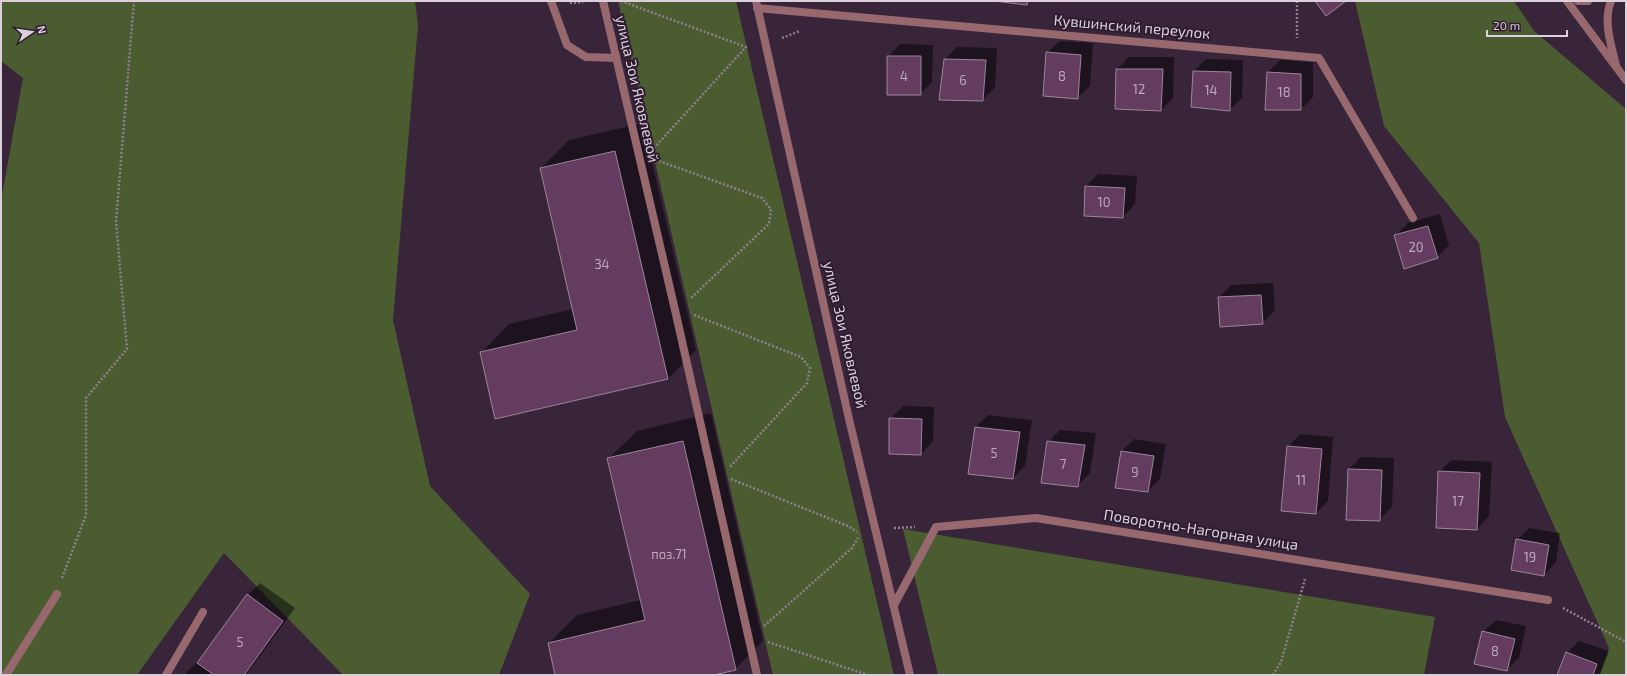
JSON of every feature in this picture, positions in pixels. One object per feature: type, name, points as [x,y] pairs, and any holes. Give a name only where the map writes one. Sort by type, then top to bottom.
[{"type":"street","points":[[551,1],[568,45],[586,57],[616,58]]},
{"type":"street","name":"улица Зои Яковлевой","points":[[603,1],[675,310],[757,675]]},
{"type":"street","points":[[756,4],[763,1]]},
{"type":"street","points":[[1567,1],[1626,80]]},
{"type":"street","points":[[1578,1],[1588,1]]},
{"type":"street","points":[[1611,1],[1608,9],[1608,33],[1618,70]]},
{"type":"street","name":"улица Зои Яковлевой","points":[[756,4],[849,419],[910,675]]},
{"type":"street","name":"Кувшинский переулок","points":[[756,4],[1320,58],[1413,218]]},
{"type":"street","name":"Поворотно-Нагорная улица","points":[[936,527],[1036,518],[1548,600]]},
{"type":"street","points":[[894,605],[936,527]]},
{"type":"street","points":[[6,675],[57,594]]},
{"type":"street","points":[[166,675],[203,612]]},
{"type":"path","points":[[57,594],[86,515],[86,398],[127,349],[116,221],[134,1]]},
{"type":"path","points":[[620,1],[746,46],[652,150]]},
{"type":"path","points":[[1297,1],[1298,56]]},
{"type":"path","points":[[654,159],[762,198],[771,209],[769,224],[687,302]]},
{"type":"path","points":[[690,314],[801,357],[810,368],[807,383],[726,471]]},
{"type":"path","points":[[728,477],[848,526],[861,535],[852,548],[762,628]]},
{"type":"path","points":[[887,528],[936,527]]},
{"type":"path","points":[[1273,675],[1281,662],[1310,562]]},
{"type":"path","points":[[1548,600],[1626,642]]},
{"type":"path","points":[[765,641],[868,675]]},
{"type":"green space","points":[[1,1],[415,1],[418,25],[393,320],[430,486],[530,594],[499,675],[343,675],[224,553],[137,675],[1,675],[1,201],[23,78],[1,61]]},
{"type":"green space","points":[[618,1],[736,1],[894,675],[773,675]]},
{"type":"green space","points":[[1355,1],[1514,1],[1534,31],[1626,109],[1626,675],[1599,675],[1609,648],[1505,417],[1479,243],[1384,126]]},
{"type":"green space","points":[[903,529],[1435,617],[1424,675],[938,675]]},
{"type":"building","points":[[994,1],[1028,1],[1027,5]]},
{"type":"building","points":[[1315,1],[1346,1],[1326,16]]},
{"type":"building","points":[[1046,52],[1081,55],[1078,99],[1043,96]]},
{"type":"building","points":[[887,56],[921,56],[921,95],[887,95]]},
{"type":"building","points":[[944,59],[986,60],[983,101],[939,100]]},
{"type":"building","points":[[1116,69],[1163,69],[1161,111],[1115,109]]},
{"type":"building","points":[[1193,71],[1231,72],[1230,111],[1191,107]]},
{"type":"building","points":[[1267,72],[1301,74],[1301,110],[1265,110]]},
{"type":"building","points":[[615,151],[668,379],[495,419],[480,352],[577,330],[540,168]]},
{"type":"building","points":[[1085,186],[1125,188],[1123,218],[1084,216]]},
{"type":"building","points":[[1428,226],[1438,258],[1404,269],[1394,235]]},
{"type":"building","points":[[1261,295],[1263,324],[1220,327],[1218,297]]},
{"type":"building","points":[[889,418],[922,419],[921,455],[889,454]]},
{"type":"building","points":[[975,427],[1020,432],[1013,479],[968,474]]},
{"type":"building","points":[[683,441],[736,670],[714,675],[555,675],[548,643],[645,620],[607,458]]},
{"type":"building","points":[[1047,441],[1085,445],[1078,487],[1041,483]]},
{"type":"building","points":[[1287,446],[1322,449],[1316,514],[1281,511]]},
{"type":"building","points":[[1121,451],[1154,456],[1148,492],[1115,488]]},
{"type":"building","points":[[1348,469],[1382,470],[1380,521],[1346,520]]},
{"type":"building","points":[[1438,471],[1480,473],[1477,530],[1436,528]]},
{"type":"building","points":[[1516,539],[1549,545],[1544,576],[1511,570]]},
{"type":"building","points":[[247,594],[283,621],[244,675],[214,675],[197,663]]},
{"type":"building","points":[[1482,631],[1515,639],[1507,671],[1474,664]]},
{"type":"building","points":[[1566,652],[1597,664],[1593,675],[1557,675]]}]
